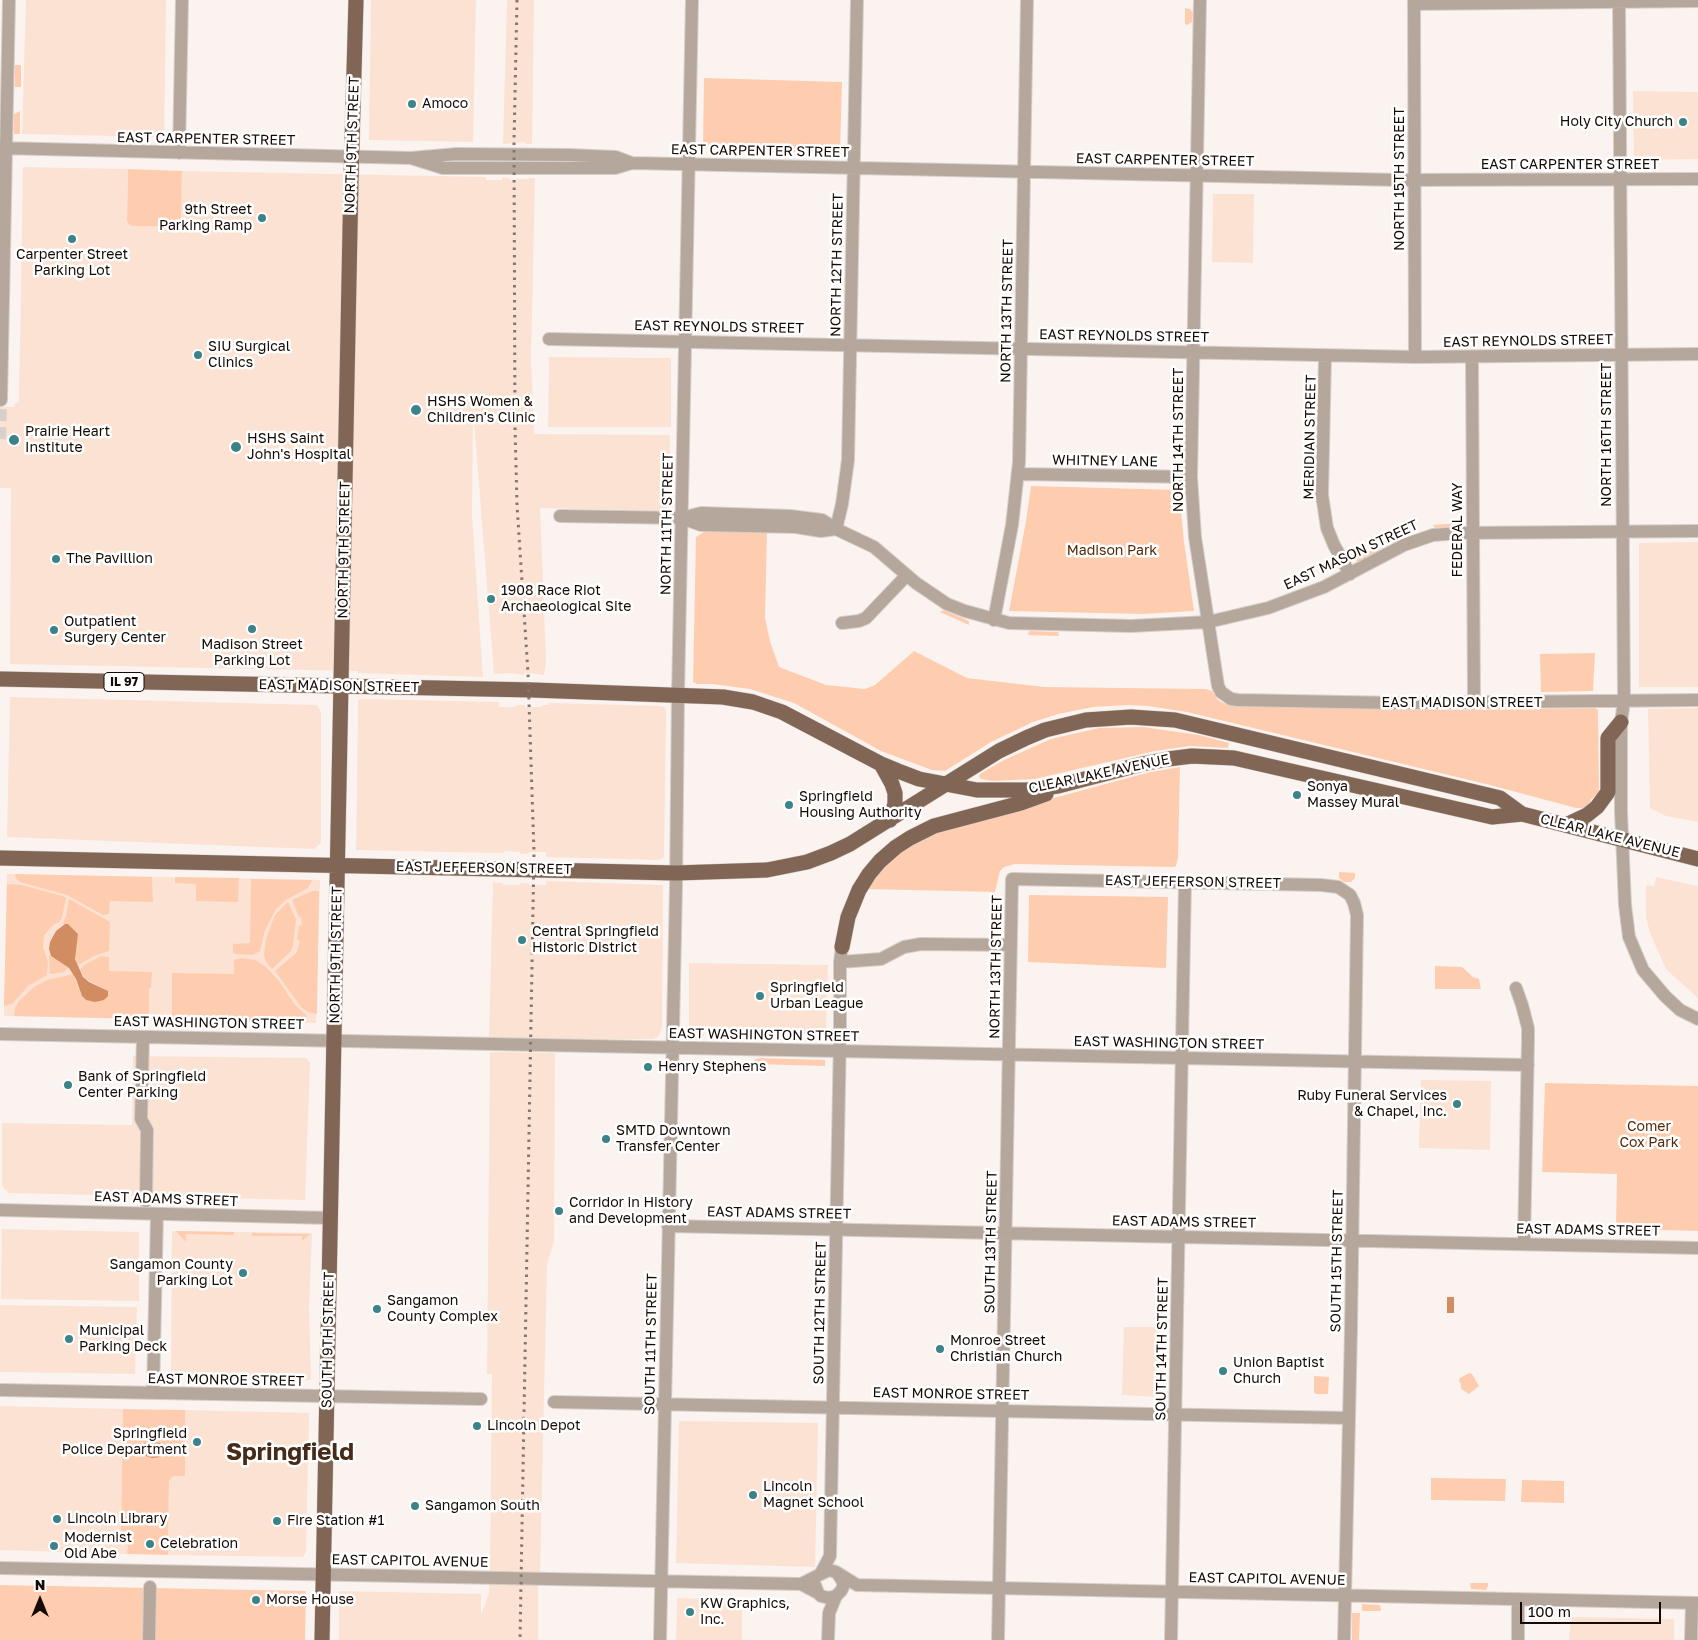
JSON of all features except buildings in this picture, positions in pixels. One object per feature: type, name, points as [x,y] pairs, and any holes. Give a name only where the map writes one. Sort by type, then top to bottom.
[{"type":"main road","name":"NORTH 9TH STREET","points":[[335,1040],[351,157],[356,0]]},
{"type":"main road","name":"EAST MADISON STREET","points":[[0,679],[678,694],[739,699],[794,716],[882,764],[919,779],[945,784]]},
{"type":"main road","name":"CLEAR LAKE AVENUE","points":[[945,784],[999,751],[1045,730],[1086,720],[1131,717],[1175,720],[1500,798],[1522,814]]},
{"type":"main road","points":[[1566,825],[1587,815],[1597,807],[1608,792],[1608,738],[1621,722]]},
{"type":"main road","name":"CLEAR LAKE AVENUE","points":[[945,784],[977,790],[1028,790],[1058,786],[1168,759],[1192,756],[1234,758],[1492,818],[1522,814],[1698,858]]},
{"type":"main road","points":[[882,764],[892,784],[894,793],[895,804],[890,820]]},
{"type":"main road","points":[[841,955],[848,917],[859,890],[880,861],[896,847],[934,826],[1021,803],[1099,775]]},
{"type":"main road","name":"EAST JEFFERSON STREET","points":[[0,858],[676,873],[767,870],[786,867],[832,853],[890,820],[945,784]]},
{"type":"main road","name":"SOUTH 9TH STREET","points":[[322,1640],[335,1040]]},
{"type":"street","points":[[1,400],[3,148],[8,0]]},
{"type":"street","points":[[179,153],[182,0]]},
{"type":"street","name":"NORTH 11TH STREET","points":[[672,1048],[692,0]]},
{"type":"street","name":"NORTH 12TH STREET","points":[[836,529],[842,504],[848,460],[857,0]]},
{"type":"street","name":"NORTH 13TH STREET","points":[[994,620],[1012,526],[1019,474],[1027,0]]},
{"type":"street","name":"NORTH 14TH STREET","points":[[1200,0],[1191,477],[1195,537],[1218,686],[1226,696]]},
{"type":"street","name":"NORTH 16TH STREET","points":[[1619,1],[1624,701],[1621,722],[1627,925],[1634,950],[1643,970],[1652,982],[1680,1010],[1698,1019]]},
{"type":"street","points":[[1414,2],[1698,1]]},
{"type":"street","name":"NORTH 15TH STREET","points":[[1414,2],[1415,357]]},
{"type":"street","name":"EAST CARPENTER STREET","points":[[3,148],[411,158],[443,168],[616,168],[632,163],[1415,181],[1698,179]]},
{"type":"street","name":"EAST REYNOLDS STREET","points":[[550,339],[1325,356],[1472,357],[1698,354]]},
{"type":"street","name":"MERIDIAN STREET","points":[[1325,356],[1322,495],[1327,528],[1334,546],[1350,574]]},
{"type":"street","name":"FEDERAL WAY","points":[[1472,357],[1474,703]]},
{"type":"street","name":"WHITNEY LANE","points":[[1019,474],[1191,477]]},
{"type":"street","name":"EAST MASON STREET","points":[[560,516],[682,518],[701,525],[789,527],[821,531],[836,529],[874,547],[921,587],[947,604],[965,612],[994,620],[1022,624],[1131,626],[1208,622],[1268,608],[1324,587],[1404,545],[1433,535],[1698,531]]},
{"type":"street","points":[[842,623],[859,621],[866,618],[907,576]]},
{"type":"street","name":"EAST MADISON STREET","points":[[1226,696],[1238,700],[1474,703],[1698,700]]},
{"type":"street","name":"NORTH 13TH STREET","points":[[1009,1054],[1012,880]]},
{"type":"street","name":"EAST JEFFERSON STREET","points":[[1012,880],[1185,882],[1338,887],[1350,895],[1357,915],[1355,1062]]},
{"type":"street","points":[[1182,1058],[1185,882]]},
{"type":"street","points":[[840,1052],[841,955],[881,959],[904,947],[921,944],[1011,946]]},
{"type":"street","points":[[1516,988],[1528,1028],[1524,1244]]},
{"type":"street","name":"EAST WASHINGTON STREET","points":[[0,1034],[1528,1065]]},
{"type":"street","points":[[143,1036],[141,1119],[147,1130],[146,1201]]},
{"type":"street","name":"SOUTH 11TH STREET","points":[[660,1640],[672,1048]]},
{"type":"street","name":"SOUTH 12TH STREET","points":[[820,1574],[830,1556],[840,1052]]},
{"type":"street","name":"SOUTH 13TH STREET","points":[[998,1640],[1009,1054]]},
{"type":"street","name":"SOUTH 14TH STREET","points":[[1171,1640],[1182,1058]]},
{"type":"street","name":"SOUTH 15TH STREET","points":[[1344,1640],[1355,1062]]},
{"type":"street","name":"EAST ADAMS STREET","points":[[0,1210],[331,1218]]},
{"type":"street","points":[[153,1393],[157,1214]]},
{"type":"street","name":"EAST ADAMS STREET","points":[[668,1226],[1698,1248]]},
{"type":"street","name":"EAST MONROE STREET","points":[[0,1390],[481,1400]]},
{"type":"street","name":"EAST MONROE STREET","points":[[554,1402],[1348,1418]]},
{"type":"street","points":[[828,1640],[829,1613],[843,1587],[843,1582],[830,1556]]},
{"type":"street","name":"EAST CAPITOL AVENUE","points":[[0,1568],[800,1584],[819,1594]]},
{"type":"street","points":[[800,1584],[829,1570],[837,1573]]},
{"type":"street","name":"EAST CAPITOL AVENUE","points":[[837,1573],[857,1585],[1695,1603]]},
{"type":"street","points":[[820,1574],[815,1584],[829,1613]]},
{"type":"street","points":[[819,1594],[829,1598],[837,1596],[857,1585]]},
{"type":"street","points":[[149,1640],[150,1587]]},
{"type":"street","points":[[1518,1599],[1518,1640]]},
{"type":"street","points":[[1691,1640],[1695,1603]]},
{"type":"shaded area","points":[[26,0],[166,0],[164,137],[22,134]]},
{"type":"shaded area","points":[[371,0],[476,0],[473,142],[369,140]]},
{"type":"shaded area","points":[[507,0],[534,0],[532,144],[526,144],[525,142],[503,144]]},
{"type":"shaded area","points":[[1633,91],[1698,92],[1698,159],[1634,160]]},
{"type":"shaded area","name":"HSHS Saint John's Hospital","points":[[23,167],[128,169],[127,221],[133,226],[175,227],[181,222],[182,171],[486,177],[486,180],[502,180],[502,177],[509,178],[510,180],[535,178],[531,358],[534,434],[670,435],[669,511],[540,508],[546,660],[544,675],[528,673],[524,673],[524,675],[510,673],[494,674],[473,408],[472,515],[483,677],[358,673],[358,671],[10,664],[11,488],[0,488],[0,407],[14,407],[15,403],[19,402]]},
{"type":"shaded area","points":[[1213,194],[1254,194],[1253,263],[1212,262]]},
{"type":"shaded area","points":[[549,357],[671,358],[671,427],[548,427]]},
{"type":"shaded area","points":[[1698,542],[1698,687],[1639,687],[1639,543]]},
{"type":"shaded area","points":[[10,697],[317,705],[321,712],[321,843],[314,849],[7,837]]},
{"type":"shaded area","points":[[358,700],[499,702],[499,707],[525,705],[525,707],[542,707],[543,705],[549,705],[549,703],[661,706],[666,708],[664,857],[659,860],[546,857],[546,852],[521,854],[520,852],[504,851],[503,853],[497,853],[356,850]]},
{"type":"shaded area","points":[[1698,708],[1698,822],[1666,816],[1650,808],[1648,709]]},
{"type":"shaded area","points":[[7,874],[320,880],[316,1023],[4,1016]]},
{"type":"shaded area","points":[[1656,877],[1698,886],[1698,998],[1666,969],[1650,933],[1646,917],[1646,885],[1654,886]]},
{"type":"shaded area","points":[[546,881],[663,885],[662,1027],[658,1037],[653,1039],[489,1038],[493,882],[503,883],[503,885],[529,883],[529,885],[546,885]]},
{"type":"shaded area","points":[[65,924],[68,924],[78,934],[75,959],[83,977],[108,991],[108,996],[104,1000],[95,1002],[86,1000],[82,996],[76,979],[69,968],[51,956],[50,942],[56,931]]},
{"type":"shaded area","points":[[689,963],[828,965],[826,1034],[689,1032]]},
{"type":"shaded area","points":[[490,1052],[555,1053],[554,1241],[547,1265],[540,1572],[490,1571],[492,1374],[487,1374]]},
{"type":"shaded area","points":[[133,1056],[307,1058],[310,1063],[305,1200],[9,1193],[2,1186],[2,1123],[132,1125]]},
{"type":"shaded area","points":[[1421,1080],[1491,1081],[1490,1150],[1419,1148]]},
{"type":"shaded area","points":[[2,1229],[139,1232],[139,1301],[1,1299]]},
{"type":"shaded area","points":[[172,1231],[312,1233],[309,1307],[311,1380],[275,1381],[259,1378],[171,1377]]},
{"type":"shaded area","points":[[1447,1297],[1454,1297],[1454,1313],[1447,1313]]},
{"type":"shaded area","name":"Municipal Parking Deck","points":[[0,1305],[137,1307],[135,1374],[0,1372]]},
{"type":"shaded area","points":[[1124,1327],[1160,1327],[1159,1397],[1122,1395]]},
{"type":"shaded area","points":[[0,1406],[123,1409],[121,1529],[128,1544],[127,1554],[0,1550]]},
{"type":"shaded area","points":[[185,1410],[309,1413],[306,1552],[303,1557],[168,1555],[169,1481],[173,1476],[185,1476]]},
{"type":"shaded area","points":[[679,1421],[818,1423],[815,1567],[676,1563]]},
{"type":"shaded area","points":[[152,1442],[162,1445],[160,1457],[152,1458],[143,1455],[144,1443]]},
{"type":"shaded area","points":[[489,1584],[538,1585],[538,1640],[339,1640],[339,1591],[481,1594],[481,1615],[489,1593]]},
{"type":"shaded area","points":[[677,1598],[742,1600],[742,1640],[676,1640]]},
{"type":"shaded area","points":[[1571,1617],[1674,1619],[1674,1640],[1569,1640]]},
{"type":"green space","points":[[1185,8],[1190,9],[1193,13],[1192,22],[1187,25],[1185,24]]},
{"type":"green space","points":[[15,65],[21,65],[21,87],[15,87]]},
{"type":"green space","points":[[704,78],[842,82],[840,153],[725,151],[703,148]]},
{"type":"green space","points":[[20,111],[20,134],[14,134],[14,114]]},
{"type":"green space","points":[[128,169],[182,171],[181,222],[179,225],[175,227],[133,226],[129,224],[127,221]]},
{"type":"green space","name":"Madison Park","points":[[1031,486],[1179,490],[1194,611],[1143,614],[1009,611]]},
{"type":"green space","points":[[1460,523],[1460,526],[1435,528],[1433,525]]},
{"type":"green space","points":[[707,530],[767,530],[765,618],[770,641],[779,667],[826,685],[865,689],[875,685],[914,651],[967,678],[1044,687],[1206,689],[1212,691],[1218,700],[1223,703],[1235,706],[1459,710],[1595,708],[1598,710],[1599,793],[1590,800],[1593,803],[1583,808],[1576,808],[1490,785],[1187,712],[1128,705],[1093,707],[1058,714],[1033,722],[991,742],[945,771],[932,770],[881,751],[794,703],[750,689],[693,682],[696,537]]},
{"type":"green space","points":[[1379,546],[1379,551],[1360,561],[1352,561]]},
{"type":"green space","points":[[944,610],[969,621],[969,625],[940,612]]},
{"type":"green space","points":[[1029,631],[1058,632],[1059,636],[1028,635]]},
{"type":"green space","points":[[1595,653],[1593,691],[1541,692],[1540,654]]},
{"type":"green space","points":[[1143,727],[1199,735],[1229,743],[1228,748],[1190,746],[1155,751],[1035,779],[993,781],[979,777],[980,774],[1004,760],[1051,739],[1099,728]]},
{"type":"green space","points":[[1180,767],[1178,858],[1174,867],[1015,864],[1004,867],[1000,871],[995,892],[865,889],[877,873],[918,839],[962,823],[1151,772]]},
{"type":"green space","points":[[1339,872],[1355,873],[1355,878],[1351,882],[1344,882],[1339,878]]},
{"type":"green space","points":[[15,874],[152,877],[153,902],[110,901],[109,914],[103,915],[67,895],[20,882]]},
{"type":"green space","points":[[175,877],[239,878],[238,902],[196,901],[196,884],[175,883]]},
{"type":"green space","points":[[251,879],[312,880],[308,888],[286,900],[276,909],[265,930],[260,951],[253,955],[236,954],[233,953],[233,944],[250,943]]},
{"type":"green space","points":[[7,884],[22,885],[66,897],[62,918],[44,936],[43,947],[48,961],[47,975],[28,986],[12,1004],[4,1006]]},
{"type":"green space","points":[[312,891],[319,891],[317,1014],[308,1012],[301,1007],[275,971],[296,954],[300,941],[297,940],[299,926],[302,925],[301,917],[299,917],[292,900]]},
{"type":"green space","points":[[1029,895],[1168,897],[1166,968],[1028,962]]},
{"type":"green space","points":[[69,899],[110,922],[109,951],[94,956],[80,964],[77,964],[75,955],[78,934],[68,924],[62,924],[66,916]]},
{"type":"green space","points":[[288,902],[296,919],[293,945],[291,951],[272,969],[266,962],[264,955],[266,939],[275,915]]},
{"type":"green space","points":[[49,955],[68,968],[64,972],[50,974]]},
{"type":"green space","points":[[101,956],[109,957],[109,971],[152,972],[151,988],[149,988],[149,1019],[14,1016],[15,1007],[19,1001],[34,987],[47,980],[73,974],[82,996],[86,1000],[99,1001],[105,999],[108,991],[86,979],[80,970],[84,965]]},
{"type":"green space","points":[[241,958],[255,960],[266,967],[279,981],[295,1005],[306,1015],[307,1023],[172,1020],[172,973],[234,974],[234,960]]},
{"type":"green space","points":[[1435,966],[1462,967],[1473,977],[1479,979],[1481,989],[1435,989]]},
{"type":"green space","points":[[687,1034],[704,1034],[702,1040],[689,1039]]},
{"type":"green space","points":[[759,1058],[825,1060],[825,1066],[753,1064],[754,1060]]},
{"type":"green space","name":"Comer Cox Park","points":[[1545,1083],[1698,1086],[1698,1231],[1616,1229],[1617,1174],[1542,1172]]},
{"type":"green space","points":[[176,1231],[234,1232],[234,1235],[186,1234],[186,1242]]},
{"type":"green space","points":[[252,1233],[310,1234],[302,1241],[302,1236],[252,1236]]},
{"type":"green space","points":[[1469,1373],[1472,1374],[1479,1386],[1469,1394],[1461,1389],[1459,1380]]},
{"type":"green space","points":[[1314,1376],[1329,1377],[1328,1394],[1316,1394],[1314,1392]]},
{"type":"green space","points":[[123,1409],[185,1410],[185,1476],[173,1476],[169,1481],[168,1555],[127,1554],[128,1544],[121,1529]]},
{"type":"green space","points":[[1431,1478],[1506,1479],[1505,1501],[1431,1500]]},
{"type":"green space","points":[[1522,1480],[1564,1481],[1564,1503],[1521,1502]]},
{"type":"green space","points":[[1470,1583],[1488,1583],[1488,1586],[1486,1590],[1471,1589]]},
{"type":"green space","points":[[0,1585],[306,1591],[305,1640],[0,1640]]},
{"type":"green space","points":[[1362,1604],[1380,1605],[1381,1611],[1362,1611]]},
{"type":"green space","points":[[1352,1613],[1360,1613],[1359,1640],[1352,1640]]},
{"type":"tunnel","points":[[0,439],[1,400]]},
{"type":"railway","points":[[517,0],[514,142],[515,427],[517,505],[528,673],[534,852],[520,1640]]},
{"type":"place","name":"Amoco","points":[[412,104]]},
{"type":"place","name":"Holy City Church","points":[[1683,122]]},
{"type":"place","name":"9th Street Parking Ramp","points":[[262,218]]},
{"type":"place","name":"Carpenter Street Parking Lot","points":[[72,239]]},
{"type":"place","name":"SIU Surgical Clinics","points":[[198,355]]},
{"type":"place","name":"HSHS Women & Children's Clinic","points":[[416,410]]},
{"type":"place","name":"Prairie Heart Institute","points":[[14,440]]},
{"type":"place","name":"HSHS Saint John's Hospital","points":[[236,447]]},
{"type":"place","name":"The Pavillion","points":[[56,559]]},
{"type":"place","name":"1908 Race Riot Archaeological Site","points":[[491,599]]},
{"type":"place","name":"Madison Street Parking Lot","points":[[252,629]]},
{"type":"place","name":"Outpatient Surgery Center","points":[[54,630]]},
{"type":"place","name":"Sonya Massey Mural","points":[[1297,795]]},
{"type":"place","name":"Springfield Housing Authority","points":[[789,805]]},
{"type":"place","name":"Central Springfield Historic District","points":[[522,940]]},
{"type":"place","name":"Springfield Urban League","points":[[760,996]]},
{"type":"place","name":"Henry Stephens","points":[[648,1067]]},
{"type":"place","name":"Bank of Springfield Center Parking","points":[[68,1085]]},
{"type":"place","name":"Ruby Funeral Services & Chapel, Inc.","points":[[1457,1104]]},
{"type":"place","name":"SMTD Downtown Transfer Center","points":[[606,1139]]},
{"type":"place","name":"Corridor in History and Development","points":[[559,1211]]},
{"type":"place","name":"Sangamon County Parking Lot","points":[[243,1273]]},
{"type":"place","name":"Sangamon County Complex","points":[[377,1309]]},
{"type":"place","name":"Municipal Parking Deck","points":[[69,1339]]},
{"type":"place","name":"Monroe Street Christian Church","points":[[940,1349]]},
{"type":"place","name":"Union Baptist Church","points":[[1223,1371]]},
{"type":"place","name":"Lincoln Depot","points":[[477,1426]]},
{"type":"place","name":"Springfield Police Department","points":[[197,1442]]},
{"type":"place","name":"Lincoln Magnet School","points":[[753,1495]]},
{"type":"place","name":"Sangamon South","points":[[415,1506]]},
{"type":"place","name":"Lincoln Library","points":[[57,1519]]},
{"type":"place","name":"Fire Station #1","points":[[277,1521]]},
{"type":"place","name":"Celebration","points":[[150,1544]]},
{"type":"place","name":"Modernist Old Abe","points":[[54,1546]]},
{"type":"place","name":"Morse House","points":[[256,1600]]},
{"type":"place","name":"KW Graphics, Inc.","points":[[690,1612]]},
{"type":"district","name":"Springfield","points":[[290,1452]]}]
